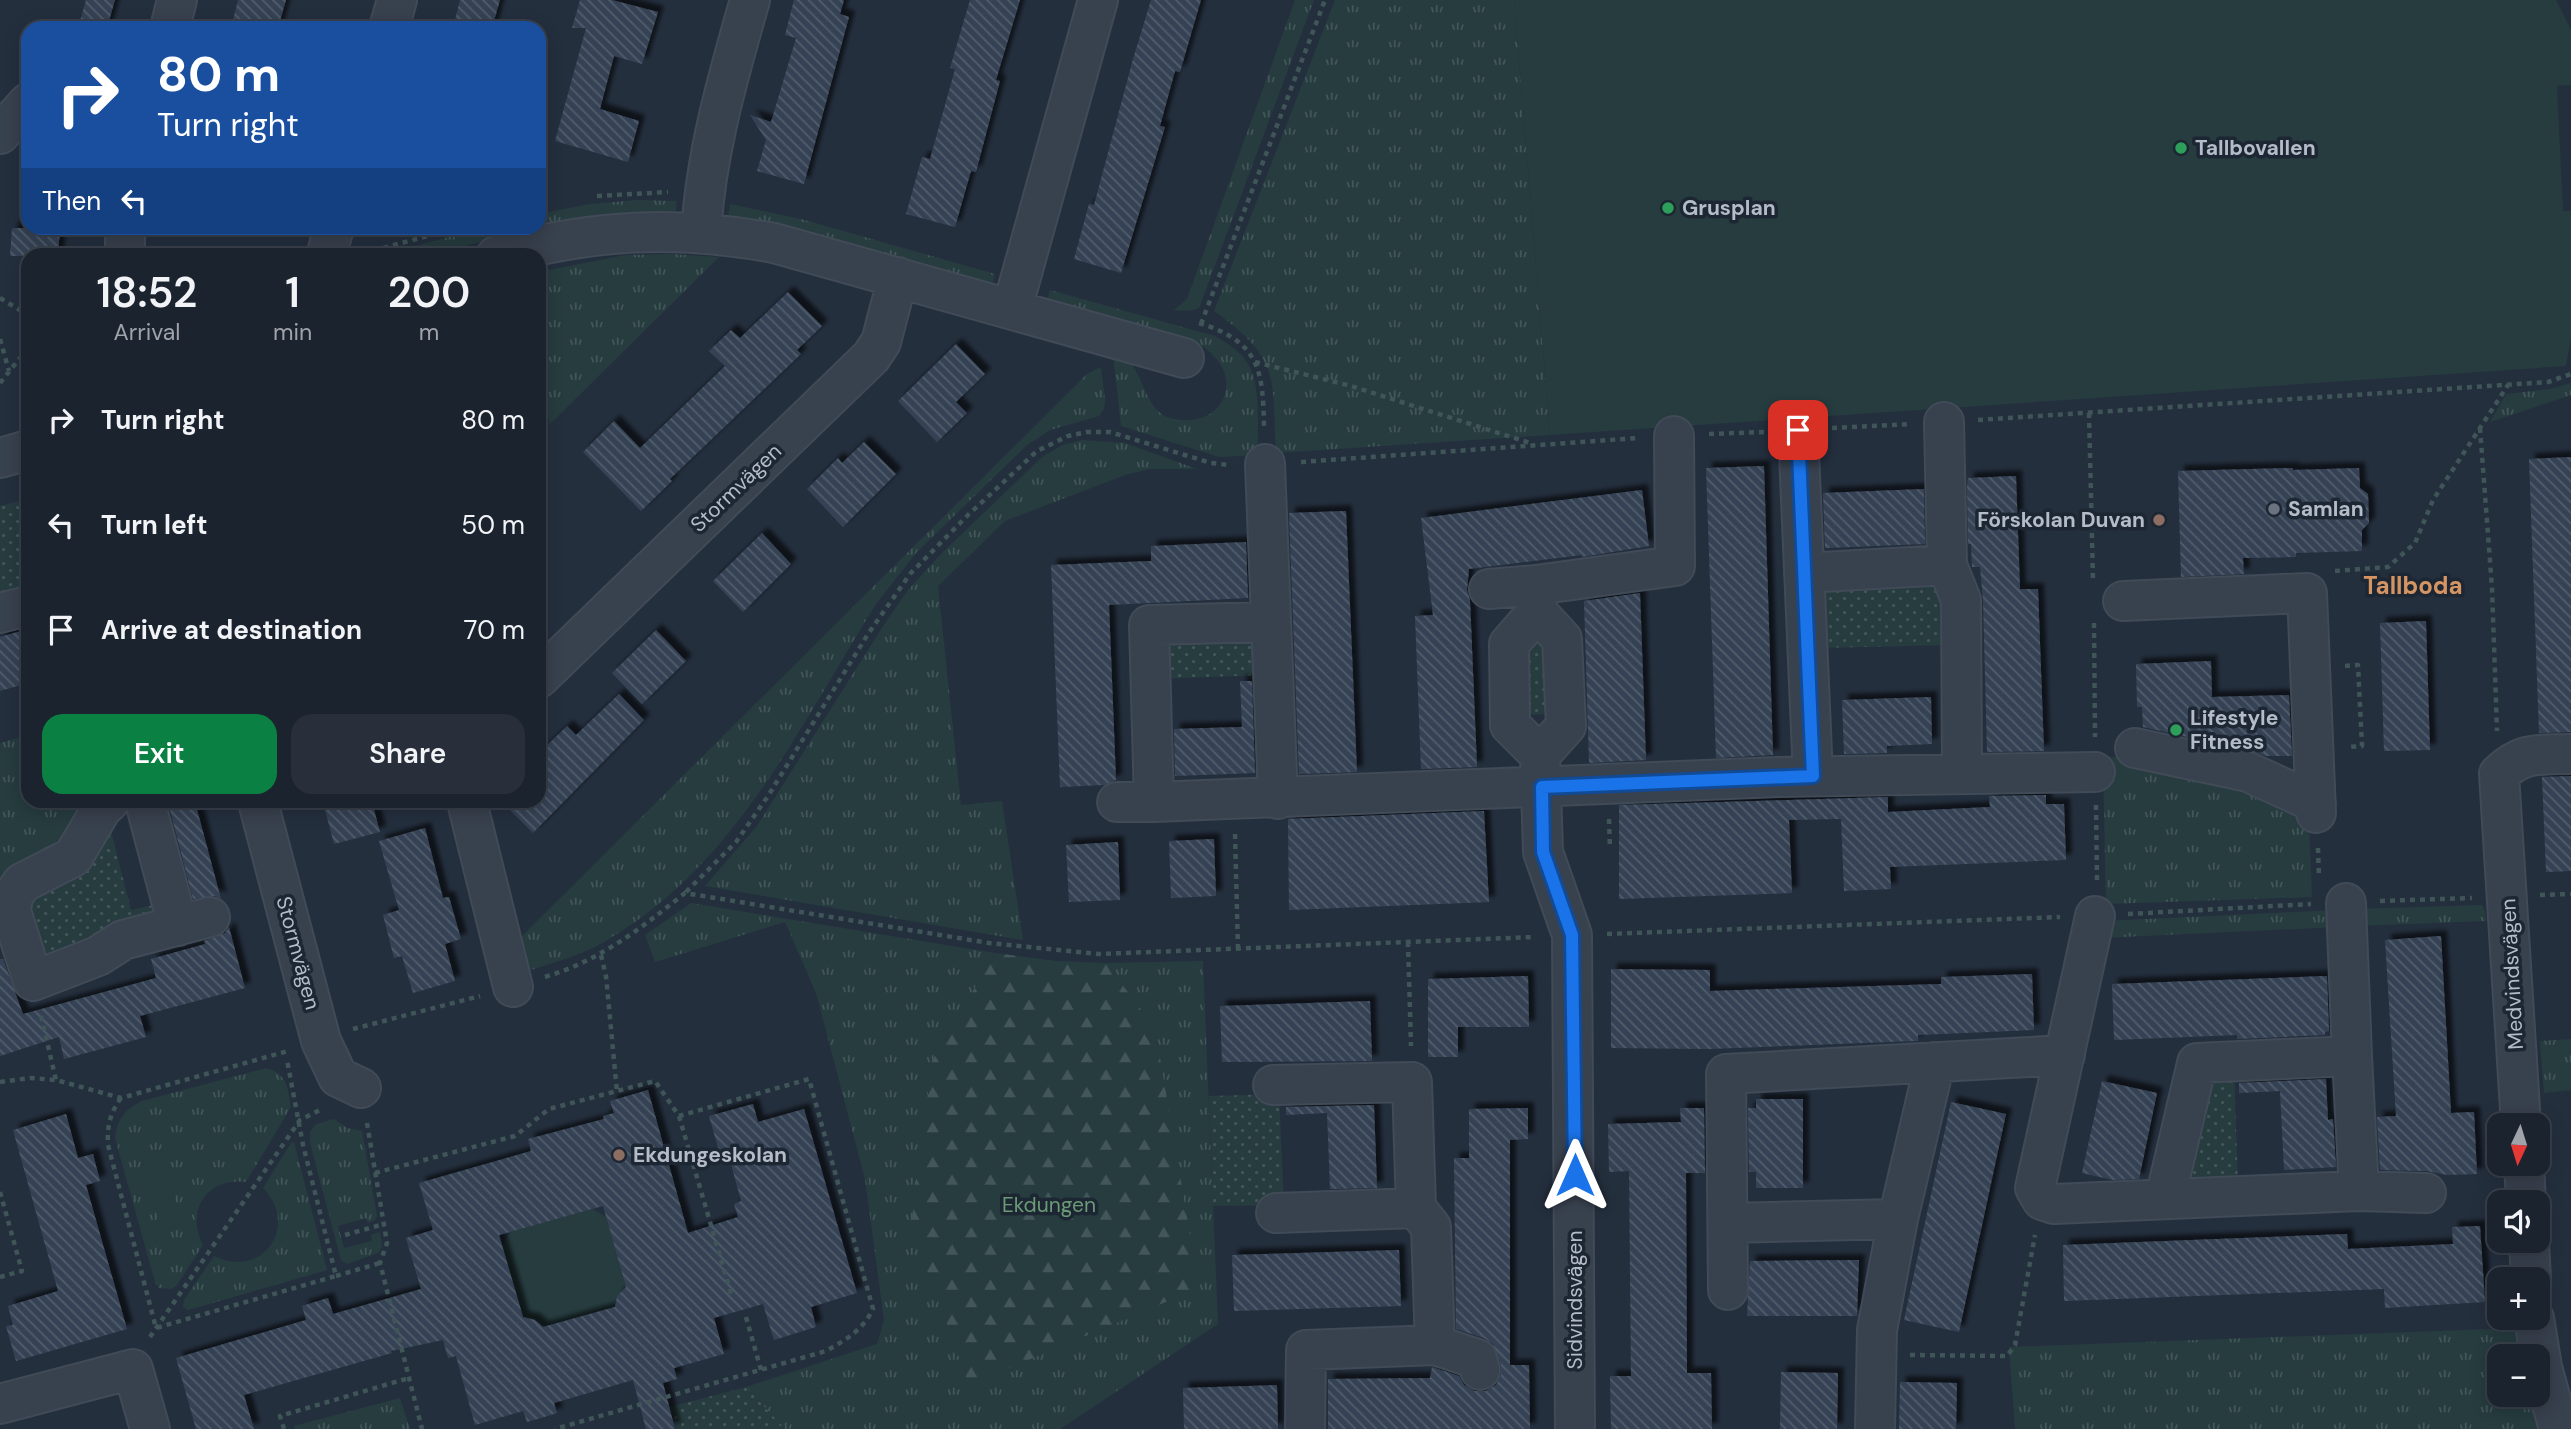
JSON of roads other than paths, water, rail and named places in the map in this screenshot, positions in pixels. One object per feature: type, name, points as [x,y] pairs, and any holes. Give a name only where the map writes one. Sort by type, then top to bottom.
[{"type":"street","points":[[172,21],[177,0]]},
{"type":"street","points":[[391,21],[397,0]]},
{"type":"street","points":[[701,233],[704,194],[721,103],[750,0]]},
{"type":"street","points":[[1012,309],[1098,0]]},
{"type":"street","points":[[0,134],[21,111]]},
{"type":"street","points":[[529,248],[606,233],[657,230],[774,243],[1184,358]]},
{"type":"street","name":"Stormvägen","points":[[546,671],[871,357],[881,342],[898,277]]},
{"type":"street","points":[[1944,422],[1947,565],[1961,600],[1962,772]]},
{"type":"street","points":[[1798,430],[1813,776]]},
{"type":"street","points":[[1489,589],[1536,598],[1675,566],[1674,436]]},
{"type":"street","points":[[0,458],[21,452]]},
{"type":"street","points":[[1265,464],[1278,799]]},
{"type":"street","points":[[1804,573],[1947,565]]},
{"type":"street","points":[[2103,602],[2306,593],[2316,808],[2248,772],[2135,748]]},
{"type":"street","points":[[1536,598],[1562,639],[1566,726],[1541,771]]},
{"type":"street","points":[[1536,598],[1509,644],[1510,725],[1541,771]]},
{"type":"street","points":[[0,612],[21,608]]},
{"type":"street","points":[[1271,622],[1149,625],[1135,802],[1278,799],[1541,771],[1813,776],[2095,772]]},
{"type":"street","name":"Medvindsvägen","points":[[2520,1113],[2499,774],[2514,760],[2531,756],[2571,754]]},
{"type":"street","name":"Sidvindsvägen","points":[[1541,771],[1543,852],[1572,935],[1576,1429]]},
{"type":"street","points":[[102,808],[73,857],[22,883],[13,896],[11,911],[33,981],[98,956],[123,940],[194,922],[147,808]]},
{"type":"street","name":"Stormvägen","points":[[260,808],[321,1041],[338,1076],[361,1088]]},
{"type":"street","points":[[468,808],[513,987]]},
{"type":"street","points":[[2333,903],[2352,1056],[2359,1191]]},
{"type":"street","points":[[2095,916],[2035,1188],[2042,1200],[2054,1204],[2359,1191],[2426,1193]]},
{"type":"street","points":[[1728,1290],[1726,1074],[2065,1055]]},
{"type":"street","points":[[2165,1199],[2197,1063],[2352,1056]]},
{"type":"street","points":[[1875,1429],[1877,1330],[1898,1219],[1935,1062]]},
{"type":"street","points":[[1273,1085],[1412,1082],[1416,1208],[1431,1227],[1434,1345]]},
{"type":"street","points":[[1276,1213],[1416,1208]]},
{"type":"street","points":[[1728,1223],[1898,1219]]},
{"type":"street","points":[[2536,1330],[2559,1429]]},
{"type":"street","points":[[1305,1429],[1306,1350],[1434,1345],[1477,1359],[1479,1370]]},
{"type":"street","points":[[0,1404],[133,1369],[150,1429]]},
{"type":"place","name":"Tallbovallen","points":[[2181,148]]},
{"type":"place","name":"Grusplan","points":[[1668,208]]},
{"type":"place","name":"Samlan","points":[[2274,509]]},
{"type":"place","name":"Förskolan Duvan","points":[[2159,520]]},
{"type":"place","name":"Lifestyle Fitness","points":[[2176,730]]},
{"type":"place","name":"Ekdungeskolan","points":[[619,1155]]},
{"type":"district","name":"Tallboda","points":[[2413,585]]},
{"type":"park label","name":"Ekdungen","points":[[1049,1205]]}]
